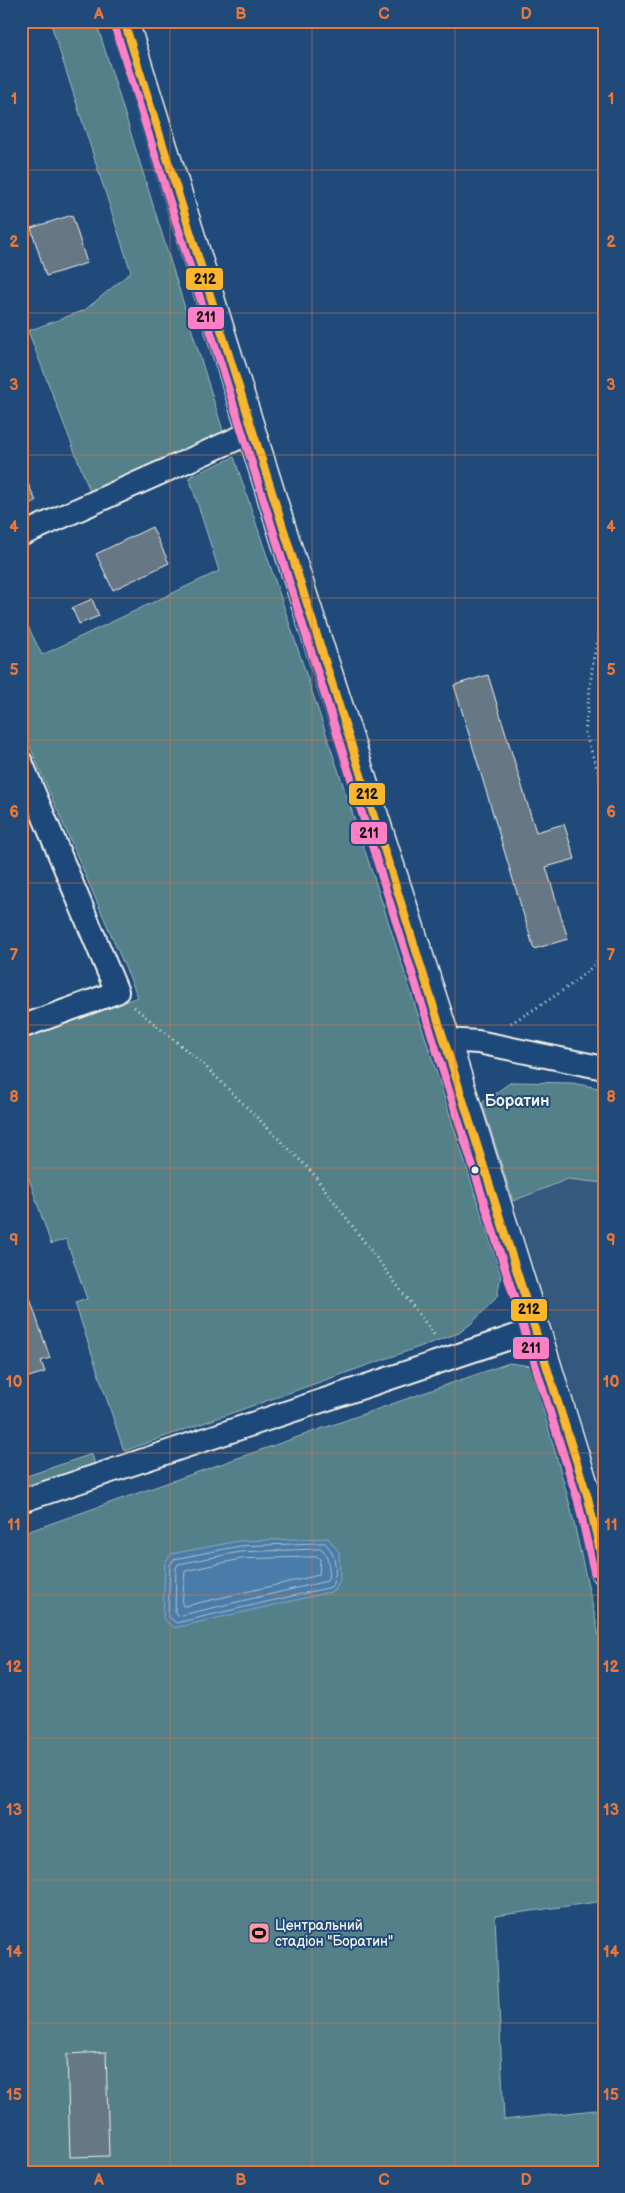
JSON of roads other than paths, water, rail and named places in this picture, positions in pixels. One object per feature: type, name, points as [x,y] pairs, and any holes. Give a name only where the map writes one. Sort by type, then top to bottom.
[{"type":"street","points":[[124,21],[282,530],[446,1040],[534,1330],[588,1498],[604,1570]]},
{"type":"street","points":[[21,535],[252,432]]},
{"type":"street","points":[[21,762],[117,992],[21,1027]]},
{"type":"street","points":[[446,1040],[478,1042],[604,1068]]},
{"type":"street","points":[[21,1501],[534,1330]]},
{"type":"water","points":[[328,1538],[339,1552],[340,1580],[335,1591],[174,1628],[163,1618],[165,1563],[171,1554],[239,1541]]},
{"type":"place","name":"Центральний стадіон \"Боратин\"","points":[[259,1933]]},
{"type":"district","name":"Боратин","points":[[517,1101]]}]
